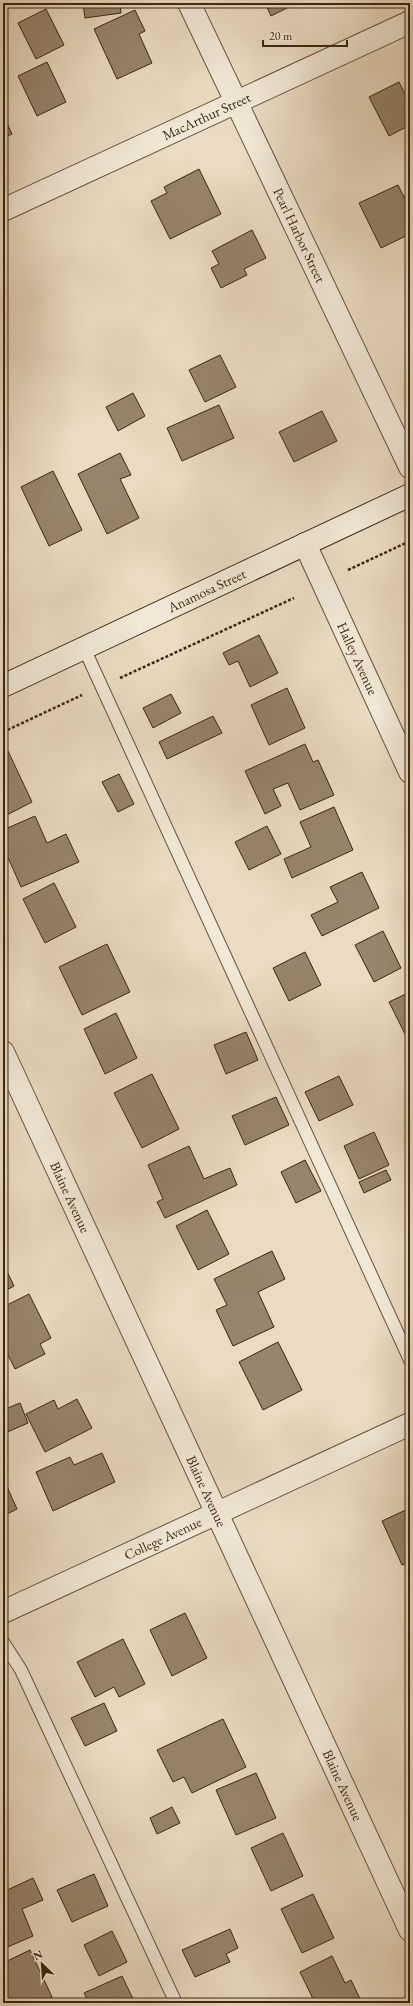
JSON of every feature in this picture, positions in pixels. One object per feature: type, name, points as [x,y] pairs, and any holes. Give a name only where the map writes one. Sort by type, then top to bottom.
[{"type":"street","name":"Pearl Harbor Street","points":[[189,3],[410,467]]},
{"type":"street","name":"MacArthur Street","points":[[3,210],[410,22]]},
{"type":"street","name":"Anamosa Street","points":[[3,686],[410,495]]},
{"type":"street","name":"Halley Avenue","points":[[305,544],[410,772]]},
{"type":"street","name":"Blaine Avenue","points":[[3,1052],[410,1930]]},
{"type":"street","name":"College Avenue","points":[[3,1612],[410,1424]]},
{"type":"lane","points":[[84,648],[410,1360]]},
{"type":"lane","points":[[3,1642],[21,1670],[176,2003]]},
{"type":"path","points":[[348,570],[410,541]]},
{"type":"path","points":[[3,732],[294,598]]},
{"type":"building","points":[[83,3],[120,3],[121,13],[85,18]]},
{"type":"building","points":[[265,3],[297,3],[271,16]]},
{"type":"building","points":[[46,9],[64,45],[36,59],[18,23]]},
{"type":"building","points":[[135,10],[145,31],[139,34],[152,63],[117,79],[94,29]]},
{"type":"building","points":[[47,62],[66,102],[37,116],[18,76]]},
{"type":"building","points":[[399,82],[410,104],[410,125],[389,136],[369,97]]},
{"type":"building","points":[[3,115],[12,134],[3,138]]},
{"type":"building","points":[[199,169],[221,214],[170,239],[151,201],[167,193],[164,187]]},
{"type":"building","points":[[398,185],[410,209],[410,234],[381,248],[359,203]]},
{"type":"building","points":[[252,230],[266,258],[244,269],[247,275],[221,288],[211,268],[219,264],[212,251]]},
{"type":"building","points":[[220,355],[236,387],[205,402],[189,370]]},
{"type":"building","points":[[133,393],[145,416],[118,431],[106,407]]},
{"type":"building","points":[[219,405],[234,438],[182,461],[167,428]]},
{"type":"building","points":[[322,411],[337,441],[294,462],[279,432]]},
{"type":"building","points":[[120,453],[131,475],[120,479],[139,518],[107,534],[78,474]]},
{"type":"building","points":[[53,471],[82,530],[49,546],[21,487]]},
{"type":"building","points":[[259,635],[278,673],[250,687],[238,661],[229,665],[223,653]]},
{"type":"building","points":[[287,688],[305,728],[269,745],[251,705]]},
{"type":"building","points":[[171,694],[181,713],[153,728],[143,708]]},
{"type":"building","points":[[213,716],[222,733],[167,759],[159,742]]},
{"type":"building","points":[[305,744],[313,762],[318,760],[334,795],[300,810],[288,783],[273,789],[281,806],[265,814],[245,771]]},
{"type":"building","points":[[8,751],[32,802],[3,817],[3,753]]},
{"type":"building","points":[[119,774],[134,804],[118,812],[102,782]]},
{"type":"building","points":[[334,807],[353,850],[292,878],[284,859],[311,847],[300,822]]},
{"type":"building","points":[[35,816],[47,843],[66,834],[79,862],[21,887],[3,846],[3,830]]},
{"type":"building","points":[[267,826],[281,854],[249,870],[235,842]]},
{"type":"building","points":[[362,872],[379,908],[322,936],[311,915],[338,902],[330,887]]},
{"type":"building","points":[[54,883],[76,927],[45,943],[23,899]]},
{"type":"building","points":[[383,931],[401,968],[374,982],[355,945]]},
{"type":"building","points":[[107,944],[130,992],[82,1015],[59,967]]},
{"type":"building","points":[[305,952],[321,985],[289,1001],[273,968]]},
{"type":"building","points":[[410,992],[410,1033],[406,1036],[389,1002]]},
{"type":"building","points":[[116,1013],[137,1058],[105,1074],[84,1029]]},
{"type":"building","points":[[246,1032],[258,1060],[226,1074],[214,1045]]},
{"type":"building","points":[[152,1074],[179,1129],[142,1148],[114,1093]]},
{"type":"building","points":[[339,1076],[353,1105],[319,1121],[305,1092]]},
{"type":"building","points":[[276,1097],[289,1125],[245,1145],[232,1116]]},
{"type":"building","points":[[374,1132],[389,1165],[359,1179],[344,1146]]},
{"type":"building","points":[[189,1146],[204,1179],[230,1168],[237,1185],[165,1218],[157,1202],[163,1199],[148,1165]]},
{"type":"building","points":[[305,1160],[321,1191],[296,1203],[281,1172]]},
{"type":"building","points":[[386,1170],[391,1180],[364,1193],[359,1182]]},
{"type":"building","points":[[207,1210],[229,1254],[198,1270],[176,1226]]},
{"type":"building","points":[[272,1251],[285,1279],[258,1292],[274,1327],[233,1346],[216,1310],[227,1305],[214,1279]]},
{"type":"building","points":[[3,1263],[14,1286],[3,1292]]},
{"type":"building","points":[[29,1294],[51,1338],[40,1344],[45,1354],[15,1369],[3,1345],[3,1307]]},
{"type":"building","points":[[278,1342],[302,1390],[263,1410],[239,1362]]},
{"type":"building","points":[[77,1399],[92,1428],[45,1452],[26,1414],[54,1400],[58,1409]]},
{"type":"building","points":[[20,1403],[28,1423],[3,1434],[3,1410]]},
{"type":"building","points":[[102,1453],[115,1482],[53,1511],[36,1472],[70,1457],[74,1465]]},
{"type":"building","points":[[5,1482],[17,1509],[3,1516],[3,1483]]},
{"type":"building","points":[[410,1508],[410,1562],[402,1565],[382,1521]]},
{"type":"building","points":[[185,1613],[207,1658],[172,1676],[150,1630]]},
{"type":"building","points":[[123,1639],[145,1684],[119,1697],[114,1687],[95,1697],[77,1662]]},
{"type":"building","points":[[104,1703],[117,1731],[85,1746],[71,1718]]},
{"type":"building","points":[[223,1719],[246,1767],[192,1793],[184,1777],[173,1782],[157,1750]]},
{"type":"building","points":[[256,1773],[276,1818],[236,1835],[216,1790]]},
{"type":"building","points":[[172,1807],[180,1823],[157,1834],[150,1818]]},
{"type":"building","points":[[283,1833],[303,1876],[271,1891],[251,1848]]},
{"type":"building","points":[[94,1874],[108,1906],[72,1922],[57,1890]]},
{"type":"building","points":[[33,1878],[43,1900],[22,1909],[33,1936],[3,1949],[3,1892]]},
{"type":"building","points":[[313,1894],[334,1938],[302,1953],[281,1909]]},
{"type":"building","points":[[230,1929],[238,1948],[226,1954],[230,1962],[195,1977],[182,1950]]},
{"type":"building","points":[[112,1931],[127,1962],[99,1976],[84,1945]]},
{"type":"building","points":[[30,1950],[52,1997],[40,2003],[9,2003],[3,1990],[3,1963]]},
{"type":"building","points":[[332,1956],[345,1983],[351,1980],[362,2003],[315,2003],[300,1972]]},
{"type":"building","points":[[122,1976],[135,2003],[89,2003],[84,1993]]}]
